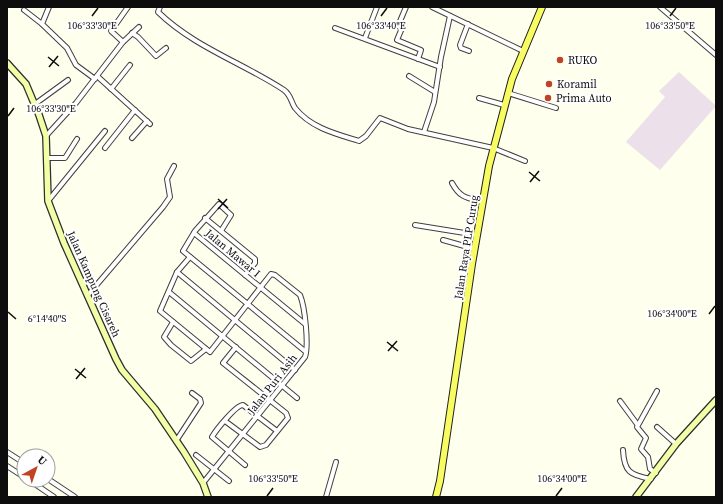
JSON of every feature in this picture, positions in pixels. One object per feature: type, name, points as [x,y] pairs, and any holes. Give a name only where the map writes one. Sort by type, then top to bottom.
[{"type":"main road","name":"Jalan Raya PLP Curug","points":[[436,497],[445,452],[477,235],[494,148],[508,93],[523,51],[542,7]]},
{"type":"main road","name":"Jalan Kampung Cisareh","points":[[7,63],[26,84],[35,104],[46,136],[48,201],[64,243],[119,366],[155,409],[203,483],[208,497]]},
{"type":"main road","points":[[636,497],[656,473],[676,444],[716,400]]},
{"type":"street","points":[[42,24],[49,7]]},
{"type":"street","points":[[123,42],[111,31],[128,7]]},
{"type":"street","points":[[160,7],[158,12],[181,31],[218,54],[248,68],[288,93],[295,108],[310,122],[324,130],[359,140],[366,136],[380,118],[408,129],[494,148],[525,161]]},
{"type":"street","points":[[365,38],[377,7]]},
{"type":"street","points":[[406,7],[398,26],[402,28],[397,40],[421,50],[418,59]]},
{"type":"street","points":[[432,7],[437,8],[450,16],[523,51]]},
{"type":"street","points":[[660,7],[716,55]]},
{"type":"street","points":[[24,10],[42,24],[67,48],[76,65],[111,89],[149,123],[132,138]]},
{"type":"street","points":[[424,132],[434,102],[450,16]]},
{"type":"street","points":[[468,24],[460,45],[461,48],[469,51]]},
{"type":"street","points":[[46,136],[76,103],[123,42],[139,27]]},
{"type":"street","points":[[335,28],[440,67]]},
{"type":"street","points":[[132,33],[138,37],[156,56],[166,48]]},
{"type":"street","points":[[111,89],[130,65]]},
{"type":"street","points":[[409,76],[435,92]]},
{"type":"street","points":[[35,104],[68,80]]},
{"type":"street","points":[[508,93],[510,95],[556,108]]},
{"type":"street","points":[[479,98],[504,105]]},
{"type":"street","points":[[105,148],[135,110]]},
{"type":"street","points":[[48,201],[105,131]]},
{"type":"street","points":[[47,158],[65,158],[77,139]]},
{"type":"street","points":[[88,295],[163,207],[170,196],[167,179],[174,166]]},
{"type":"street","points":[[452,183],[456,192],[483,202]]},
{"type":"street","points":[[221,231],[231,215],[220,204],[218,204],[205,218],[183,250],[306,352]]},
{"type":"street","points":[[205,218],[255,259],[255,263],[245,275]]},
{"type":"street","points":[[415,226],[477,235]]},
{"type":"street","name":"Jalan Mawar I","points":[[194,233],[305,324]]},
{"type":"street","points":[[443,240],[475,249]]},
{"type":"street","points":[[190,257],[177,272],[160,311],[208,351]]},
{"type":"street","points":[[177,272],[295,370]]},
{"type":"street","name":"Jalan Puri Asih","points":[[173,322],[164,337],[171,345],[192,361],[208,351],[222,336],[234,319],[272,274],[300,294],[305,324],[305,357],[203,483]]},
{"type":"street","points":[[169,292],[298,398]]},
{"type":"street","points":[[225,421],[260,447],[263,447],[288,418],[288,415],[223,363],[236,347]]},
{"type":"street","points":[[637,424],[657,391]]},
{"type":"street","points":[[176,442],[201,403],[200,398],[192,393]]},
{"type":"street","points":[[620,401],[637,424],[637,429],[646,438],[641,449],[648,458],[650,469],[656,473]]},
{"type":"street","points":[[245,465],[212,437],[241,404],[277,431]]},
{"type":"street","points":[[657,427],[676,444]]},
{"type":"street","points":[[623,450],[624,463],[630,472],[634,475],[651,479]]},
{"type":"street","points":[[7,452],[16,458]]},
{"type":"street","points":[[196,455],[229,481]]},
{"type":"street","points":[[326,497],[336,462]]},
{"type":"street","points":[[7,466],[16,472]]},
{"type":"street","points":[[56,484],[75,497]]},
{"type":"street","points":[[41,488],[54,497]]},
{"type":"shaded area","points":[[679,72],[716,106],[660,170],[626,142],[665,97],[659,91]]},
{"type":"place","name":"RUKO","points":[[560,60]]},
{"type":"place","name":"Koramil","points":[[549,84]]},
{"type":"place","name":"Prima Auto","points":[[548,98]]}]
